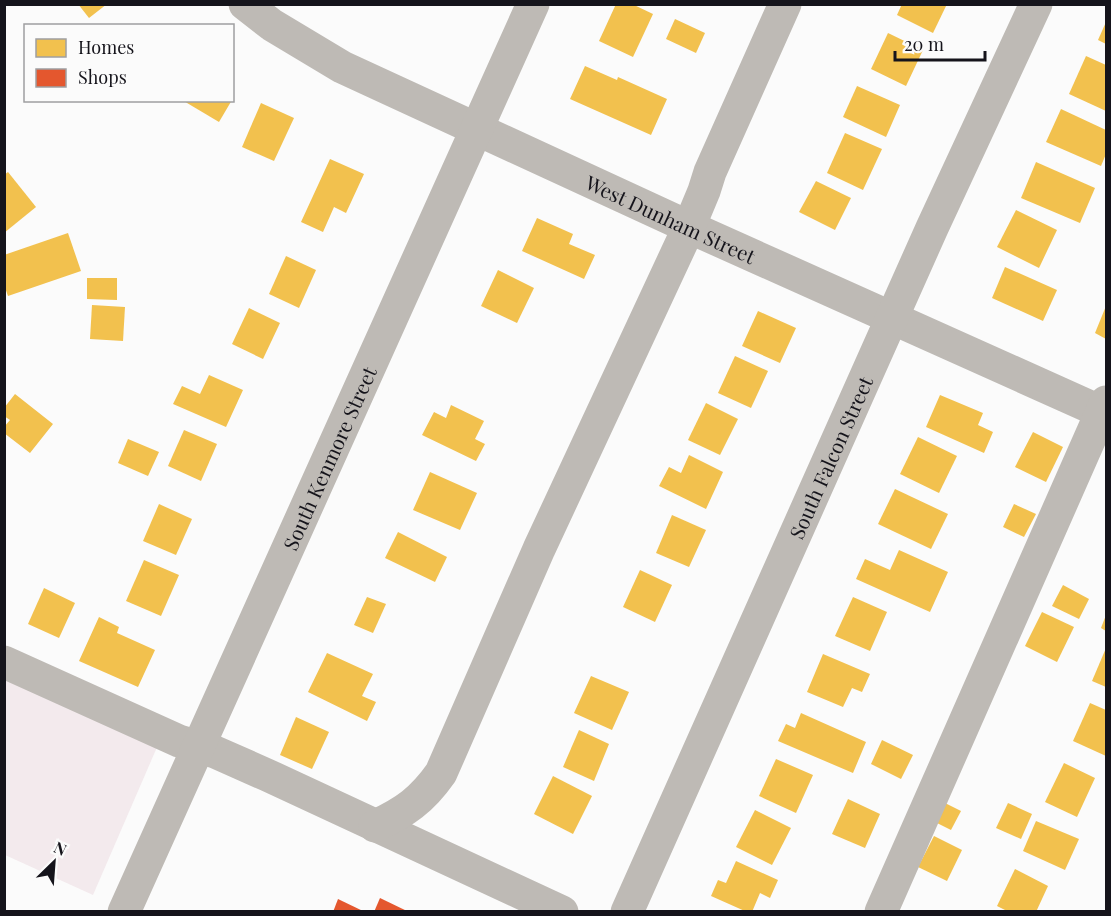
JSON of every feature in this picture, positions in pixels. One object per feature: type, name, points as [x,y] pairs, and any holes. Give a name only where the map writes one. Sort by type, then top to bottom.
[{"type":"street","name":"West Dunham Street","points":[[245,4],[272,25],[342,67],[892,320],[1105,409]]},
{"type":"street","name":"South Kenmore Street","points":[[124,912],[533,4]]},
{"type":"street","points":[[375,826],[401,814],[416,802],[430,789],[441,773],[539,549],[689,227],[710,172],[785,4]]},
{"type":"street","name":"South Falcon Street","points":[[627,912],[932,228],[1036,4]]},
{"type":"street","points":[[881,912],[1105,409]]},
{"type":"street","points":[[4,662],[179,741],[267,775],[562,912]]},
{"type":"shaded area","points":[[5,666],[161,738],[93,895],[5,855]]},
{"type":"building: Homes","points":[[78,4],[107,4],[89,18]]},
{"type":"building: Homes","points":[[616,4],[632,4],[653,14],[633,57],[599,41]]},
{"type":"building: Homes","points":[[902,4],[947,4],[933,33],[897,15]]},
{"type":"building: Homes","points":[[675,19],[705,33],[696,53],[666,39]]},
{"type":"building: Homes","points":[[1106,22],[1106,44],[1098,40]]},
{"type":"building: Homes","points":[[888,33],[923,50],[906,86],[871,69]]},
{"type":"building: Homes","points":[[1086,56],[1106,65],[1106,111],[1069,94]]},
{"type":"building: Homes","points":[[585,66],[617,80],[618,77],[667,99],[651,135],[570,99]]},
{"type":"building: Homes","points":[[857,86],[900,105],[886,137],[843,117]]},
{"type":"building: Homes","points":[[185,102],[231,102],[219,122]]},
{"type":"building: Homes","points":[[261,103],[294,118],[274,161],[242,147]]},
{"type":"building: Homes","points":[[1061,109],[1106,130],[1106,154],[1101,166],[1046,142]]},
{"type":"building: Homes","points":[[845,133],[882,149],[863,190],[827,173]]},
{"type":"building: Homes","points":[[330,159],[364,174],[346,213],[334,207],[323,232],[301,222]]},
{"type":"building: Homes","points":[[1036,162],[1095,188],[1080,223],[1021,198]]},
{"type":"building: Homes","points":[[8,172],[36,207],[4,233],[4,175]]},
{"type":"building: Homes","points":[[816,181],[851,198],[835,230],[799,212]]},
{"type":"building: Homes","points":[[1016,210],[1057,230],[1039,268],[997,247]]},
{"type":"building: Homes","points":[[537,218],[573,234],[569,244],[595,255],[584,279],[522,251]]},
{"type":"building: Homes","points":[[68,233],[81,271],[8,296],[4,285],[4,255]]},
{"type":"building: Homes","points":[[286,256],[316,270],[299,308],[269,294]]},
{"type":"building: Homes","points":[[1005,267],[1057,290],[1043,321],[992,298]]},
{"type":"building: Homes","points":[[498,270],[534,288],[517,323],[481,306]]},
{"type":"building: Homes","points":[[87,278],[117,278],[117,300],[87,299]]},
{"type":"building: Homes","points":[[92,305],[125,307],[123,341],[90,339]]},
{"type":"building: Homes","points":[[1106,306],[1106,339],[1095,333]]},
{"type":"building: Homes","points":[[249,308],[280,323],[263,359],[232,344]]},
{"type":"building: Homes","points":[[758,311],[796,328],[780,363],[742,346]]},
{"type":"building: Homes","points":[[735,356],[768,371],[751,408],[718,393]]},
{"type":"building: Homes","points":[[209,375],[243,390],[226,427],[173,404],[182,386],[200,394]]},
{"type":"building: Homes","points":[[15,394],[53,424],[30,453],[4,433],[4,427],[10,420],[4,416],[4,408]]},
{"type":"building: Homes","points":[[940,395],[983,413],[978,425],[993,432],[984,453],[926,427]]},
{"type":"building: Homes","points":[[706,403],[738,419],[720,455],[688,440]]},
{"type":"building: Homes","points":[[451,405],[484,421],[475,439],[485,444],[476,461],[422,435],[434,412],[446,418]]},
{"type":"building: Homes","points":[[184,430],[217,444],[201,481],[168,466]]},
{"type":"building: Homes","points":[[1033,432],[1063,447],[1046,482],[1015,467]]},
{"type":"building: Homes","points":[[918,437],[957,456],[939,493],[900,474]]},
{"type":"building: Homes","points":[[128,439],[159,452],[148,476],[118,463]]},
{"type":"building: Homes","points":[[689,455],[723,472],[706,509],[659,486],[669,467],[681,473]]},
{"type":"building: Homes","points":[[430,472],[477,493],[460,530],[413,510]]},
{"type":"building: Homes","points":[[895,489],[948,514],[931,549],[878,524]]},
{"type":"building: Homes","points":[[159,504],[192,519],[176,555],[143,541]]},
{"type":"building: Homes","points":[[1014,504],[1036,514],[1024,537],[1003,527]]},
{"type":"building: Homes","points":[[672,515],[706,530],[689,567],[656,553]]},
{"type":"building: Homes","points":[[398,532],[447,557],[435,582],[385,558]]},
{"type":"building: Homes","points":[[899,550],[948,572],[930,612],[856,579],[865,559],[890,570]]},
{"type":"building: Homes","points":[[144,560],[179,575],[161,616],[126,601]]},
{"type":"building: Homes","points":[[640,570],[672,585],[655,622],[623,607]]},
{"type":"building: Homes","points":[[1063,585],[1089,599],[1079,619],[1052,606]]},
{"type":"building: Homes","points":[[44,588],[75,603],[59,638],[28,624]]},
{"type":"building: Homes","points":[[367,597],[386,604],[373,633],[354,625]]},
{"type":"building: Homes","points":[[853,597],[887,612],[870,651],[835,636]]},
{"type":"building: Homes","points":[[1042,612],[1074,627],[1057,662],[1025,646]]},
{"type":"building: Homes","points":[[1106,615],[1106,631],[1101,628]]},
{"type":"building: Homes","points":[[99,617],[119,627],[117,633],[155,650],[138,687],[79,661]]},
{"type":"building: Homes","points":[[1106,648],[1106,687],[1092,681]]},
{"type":"building: Homes","points":[[327,653],[373,674],[362,696],[376,702],[367,721],[308,692]]},
{"type":"building: Homes","points":[[823,654],[870,674],[862,692],[852,688],[843,707],[807,692]]},
{"type":"building: Homes","points":[[591,676],[629,692],[612,730],[574,713]]},
{"type":"building: Homes","points":[[1090,703],[1106,710],[1106,756],[1073,741]]},
{"type":"building: Homes","points":[[801,713],[866,742],[853,773],[778,741],[786,724],[795,728]]},
{"type":"building: Homes","points":[[296,717],[329,732],[312,769],[280,755]]},
{"type":"building: Homes","points":[[579,730],[609,744],[594,781],[563,767]]},
{"type":"building: Homes","points":[[882,740],[913,755],[901,779],[871,764]]},
{"type":"building: Homes","points":[[776,759],[813,775],[796,813],[759,796]]},
{"type":"building: Homes","points":[[1064,763],[1095,778],[1077,817],[1045,802]]},
{"type":"building: Homes","points":[[553,776],[592,796],[573,834],[534,814]]},
{"type":"building: Homes","points":[[848,799],[880,814],[865,848],[832,834]]},
{"type":"building: Homes","points":[[937,799],[961,811],[951,830],[927,818]]},
{"type":"building: Homes","points":[[1008,803],[1032,814],[1021,839],[996,828]]},
{"type":"building: Homes","points":[[755,810],[791,828],[772,865],[736,847]]},
{"type":"building: Homes","points":[[1036,821],[1079,839],[1065,870],[1023,851]]},
{"type":"building: Homes","points":[[934,836],[962,850],[947,881],[918,867]]},
{"type":"building: Homes","points":[[736,861],[778,880],[770,898],[760,893],[752,912],[747,912],[711,896],[718,880],[726,883]]},
{"type":"building: Homes","points":[[1015,869],[1048,886],[1036,912],[1009,912],[997,906]]},
{"type":"building: Shops","points":[[380,898],[409,912],[374,912]]},
{"type":"building: Shops","points":[[338,899],[365,912],[333,912]]}]
